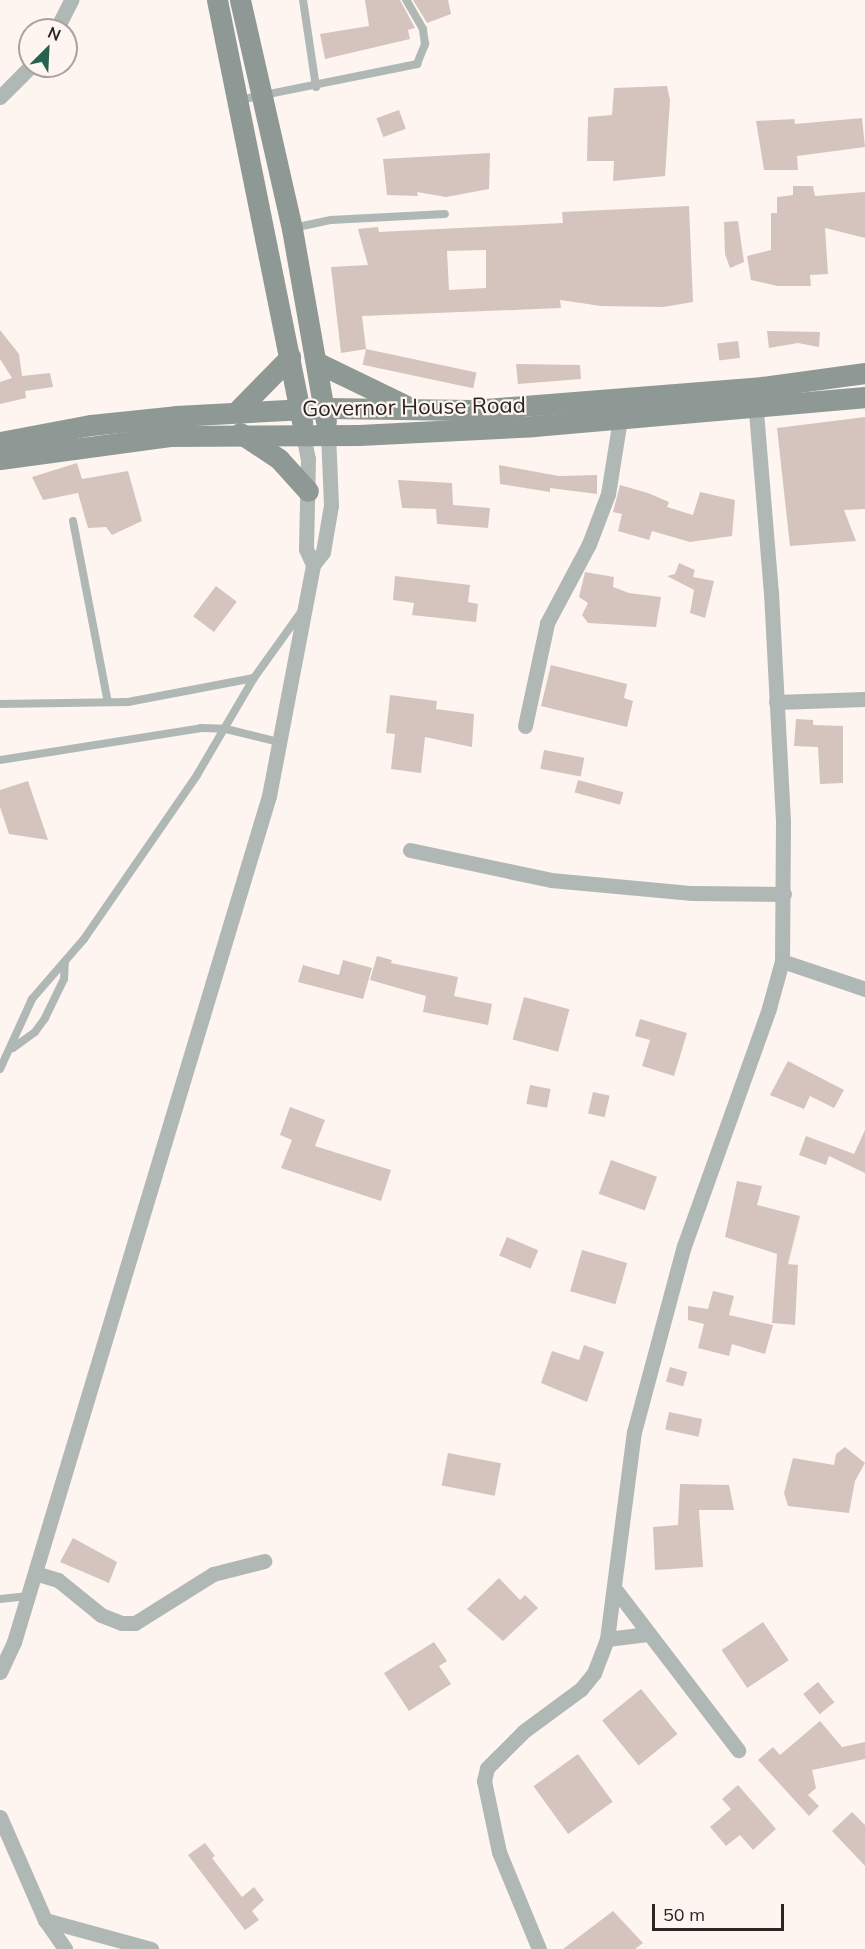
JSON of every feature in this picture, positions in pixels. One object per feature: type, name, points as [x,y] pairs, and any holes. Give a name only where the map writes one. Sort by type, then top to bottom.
[{"type":"main road","points":[[218,0],[290,357],[303,434]]},
{"type":"main road","points":[[240,0],[292,229],[318,363],[327,434]]},
{"type":"main road","points":[[237,411],[290,357]]},
{"type":"main road","points":[[318,363],[413,408]]},
{"type":"main road","name":"Governor House Road","points":[[0,459],[171,436],[240,433],[327,434],[620,419],[755,398],[865,373]]},
{"type":"main road","name":"Governor House Road","points":[[0,442],[91,425],[237,411],[324,408],[472,410],[755,398],[865,397]]},
{"type":"main road","points":[[240,433],[279,459],[308,491]]},
{"type":"street","points":[[62,18],[71,0]]},
{"type":"street","points":[[0,97],[19,78]]},
{"type":"street","points":[[539,1949],[499,1852],[484,1781],[493,1760],[524,1731],[581,1689],[594,1673],[607,1639],[615,1589],[617,1540],[634,1432],[684,1246],[769,1008],[782,961],[784,894],[776,702],[755,398]]},
{"type":"street","points":[[525,726],[547,623],[589,544],[608,494],[620,419]]},
{"type":"street","points":[[303,434],[308,491],[306,549],[313,566]]},
{"type":"street","points":[[0,1672],[35,1574],[269,796],[313,566],[323,552],[331,505],[327,434]]},
{"type":"street","points":[[776,702],[865,699]]},
{"type":"street","points":[[410,850],[551,880],[692,894],[784,894]]},
{"type":"street","points":[[782,961],[865,988]]},
{"type":"street","points":[[35,1574],[58,1580],[101,1615],[122,1623],[135,1623],[213,1574],[264,1561]]},
{"type":"street","points":[[615,1589],[738,1750]]},
{"type":"street","points":[[607,1639],[648,1634]]},
{"type":"street","points":[[0,1817],[45,1920],[65,1949]]},
{"type":"street","points":[[45,1920],[151,1949]]},
{"type":"lane","points":[[303,0],[316,87]]},
{"type":"lane","points":[[239,100],[316,87],[417,64],[423,56],[424,36],[406,0]]},
{"type":"lane","points":[[292,229],[331,220],[445,214]]},
{"type":"lane","points":[[73,521],[108,702]]},
{"type":"lane","points":[[0,1069],[13,1048],[16,1031],[32,999],[65,962],[226,729],[254,678],[306,606]]},
{"type":"lane","points":[[0,704],[108,702],[212,688],[254,678]]},
{"type":"lane","points":[[0,760],[137,737],[226,729],[279,742]]},
{"type":"lane","points":[[13,1048],[35,1032],[45,1018],[64,979],[65,962]]},
{"type":"lane","points":[[0,1599],[28,1596]]},
{"type":"building","points":[[365,0],[400,0],[415,28],[408,30],[410,39],[325,59],[320,34],[369,26]]},
{"type":"building","points":[[413,0],[448,0],[451,14],[427,23]]},
{"type":"building","points":[[667,86],[670,100],[665,176],[613,181],[614,161],[587,161],[588,117],[612,115],[614,88]]},
{"type":"building","points":[[399,110],[406,129],[383,137],[376,118]]},
{"type":"building","points":[[862,118],[865,147],[797,156],[798,170],[764,170],[756,121],[794,119],[795,124]]},
{"type":"building","points":[[490,153],[489,189],[446,197],[417,192],[418,196],[387,195],[383,159]]},
{"type":"building","points":[[793,186],[813,186],[815,196],[865,192],[865,238],[825,228],[828,274],[810,275],[811,286],[778,286],[751,280],[747,256],[771,250],[771,213],[777,213],[777,197],[793,195]]},
{"type":"building","points":[[689,206],[693,302],[663,307],[601,306],[560,300],[561,308],[362,316],[366,349],[341,353],[331,267],[368,265],[358,229],[378,227],[379,232],[563,223],[562,212]],"holes":[[[486,250],[486,288],[449,290],[447,251]]]},
{"type":"building","points":[[738,221],[744,262],[730,268],[725,254],[724,222]]},
{"type":"building","points":[[0,330],[19,354],[22,376],[50,373],[53,387],[25,391],[26,398],[0,404],[0,382],[12,378],[0,359]]},
{"type":"building","points":[[767,331],[820,332],[819,347],[798,343],[769,348]]},
{"type":"building","points":[[738,341],[740,358],[719,360],[717,344]]},
{"type":"building","points":[[366,349],[477,372],[473,388],[363,365]]},
{"type":"building","points":[[516,364],[580,365],[581,379],[518,384]]},
{"type":"building","points":[[865,417],[865,509],[844,510],[856,541],[790,546],[777,428]]},
{"type":"building","points":[[77,463],[82,479],[128,471],[142,521],[112,535],[106,527],[88,528],[78,493],[43,500],[32,477]]},
{"type":"building","points":[[499,465],[559,476],[597,475],[597,494],[550,488],[550,492],[500,484]]},
{"type":"building","points":[[398,480],[452,483],[453,505],[490,508],[488,528],[437,524],[436,509],[402,508]]},
{"type":"building","points":[[620,485],[648,493],[669,502],[667,507],[693,515],[700,492],[735,500],[732,536],[690,542],[652,531],[649,540],[618,531],[622,514],[613,512]]},
{"type":"building","points":[[679,563],[695,570],[693,577],[714,581],[705,618],[690,613],[694,590],[667,576],[675,574]]},
{"type":"building","points":[[585,572],[614,577],[613,587],[629,593],[661,597],[656,627],[588,623],[582,615],[588,603],[579,597]]},
{"type":"building","points":[[395,576],[470,585],[468,602],[478,604],[476,622],[412,615],[414,603],[393,600]]},
{"type":"building","points":[[216,586],[237,602],[214,632],[193,616]]},
{"type":"building","points":[[551,665],[627,684],[624,698],[633,701],[627,727],[541,706]]},
{"type":"building","points":[[390,695],[437,701],[436,709],[474,714],[472,747],[425,737],[421,773],[391,769],[395,734],[386,733]]},
{"type":"building","points":[[796,719],[813,720],[813,725],[843,726],[843,783],[820,784],[818,747],[794,746]]},
{"type":"building","points":[[544,750],[584,758],[581,776],[540,769]]},
{"type":"building","points":[[578,780],[623,792],[620,805],[575,793]]},
{"type":"building","points":[[28,781],[48,840],[9,834],[0,807],[0,790]]},
{"type":"building","points":[[377,956],[392,960],[391,963],[458,977],[454,996],[492,1004],[488,1025],[423,1012],[426,996],[370,980]]},
{"type":"building","points":[[343,960],[372,968],[363,999],[298,982],[303,965],[339,975]]},
{"type":"building","points":[[524,997],[569,1009],[558,1052],[513,1040]]},
{"type":"building","points":[[640,1019],[687,1033],[674,1076],[642,1066],[650,1040],[635,1036]]},
{"type":"building","points":[[788,1061],[844,1090],[834,1108],[810,1096],[804,1109],[770,1095]]},
{"type":"building","points":[[530,1085],[551,1089],[547,1108],[526,1104]]},
{"type":"building","points":[[593,1092],[610,1096],[605,1117],[588,1113]]},
{"type":"building","points":[[290,1107],[325,1120],[315,1146],[391,1170],[381,1201],[281,1168],[292,1140],[280,1135]]},
{"type":"building","points":[[865,1130],[865,1173],[829,1156],[826,1165],[799,1155],[806,1136],[854,1154]]},
{"type":"building","points":[[611,1160],[657,1177],[645,1211],[599,1194]]},
{"type":"building","points":[[737,1181],[762,1186],[757,1205],[800,1216],[788,1264],[798,1265],[795,1325],[772,1323],[777,1254],[725,1237]]},
{"type":"building","points":[[507,1237],[538,1250],[530,1269],[499,1255]]},
{"type":"building","points":[[582,1250],[627,1263],[615,1304],[570,1291]]},
{"type":"building","points":[[713,1291],[734,1296],[729,1315],[773,1325],[765,1354],[732,1344],[729,1356],[698,1348],[704,1324],[688,1320],[688,1306],[708,1309]]},
{"type":"building","points":[[584,1345],[604,1352],[587,1402],[541,1383],[552,1351],[579,1360]]},
{"type":"building","points":[[670,1367],[687,1372],[683,1386],[666,1381]]},
{"type":"building","points":[[669,1412],[702,1419],[699,1437],[665,1430]]},
{"type":"building","points":[[845,1447],[865,1463],[855,1481],[849,1513],[788,1506],[784,1493],[793,1458],[834,1465],[836,1454]]},
{"type":"building","points":[[448,1453],[501,1463],[495,1496],[442,1485]]},
{"type":"building","points":[[680,1484],[729,1485],[734,1510],[699,1510],[703,1567],[655,1570],[653,1527],[678,1525]]},
{"type":"building","points":[[73,1538],[117,1562],[109,1583],[60,1562]]},
{"type":"building","points":[[499,1578],[520,1600],[525,1595],[538,1608],[503,1641],[467,1609]]},
{"type":"building","points":[[763,1622],[789,1660],[747,1688],[722,1650]]},
{"type":"building","points":[[434,1642],[447,1661],[439,1666],[451,1684],[409,1711],[384,1673]]},
{"type":"building","points":[[818,1682],[834,1702],[820,1714],[803,1694]]},
{"type":"building","points":[[641,1689],[678,1734],[639,1766],[602,1720]]},
{"type":"building","points":[[820,1721],[842,1747],[865,1742],[865,1759],[812,1770],[816,1788],[808,1795],[819,1806],[809,1816],[758,1760],[773,1747],[780,1755]]},
{"type":"building","points":[[578,1754],[613,1802],[568,1834],[534,1786]]},
{"type":"building","points":[[738,1785],[776,1829],[753,1850],[740,1835],[726,1846],[710,1827],[731,1809],[722,1799]]},
{"type":"building","points":[[852,1812],[865,1825],[865,1866],[832,1831]]},
{"type":"building","points":[[205,1843],[215,1856],[212,1858],[242,1897],[254,1887],[264,1900],[252,1911],[259,1920],[245,1930],[188,1855]]},
{"type":"building","points":[[613,1911],[643,1943],[635,1949],[563,1949]]}]
